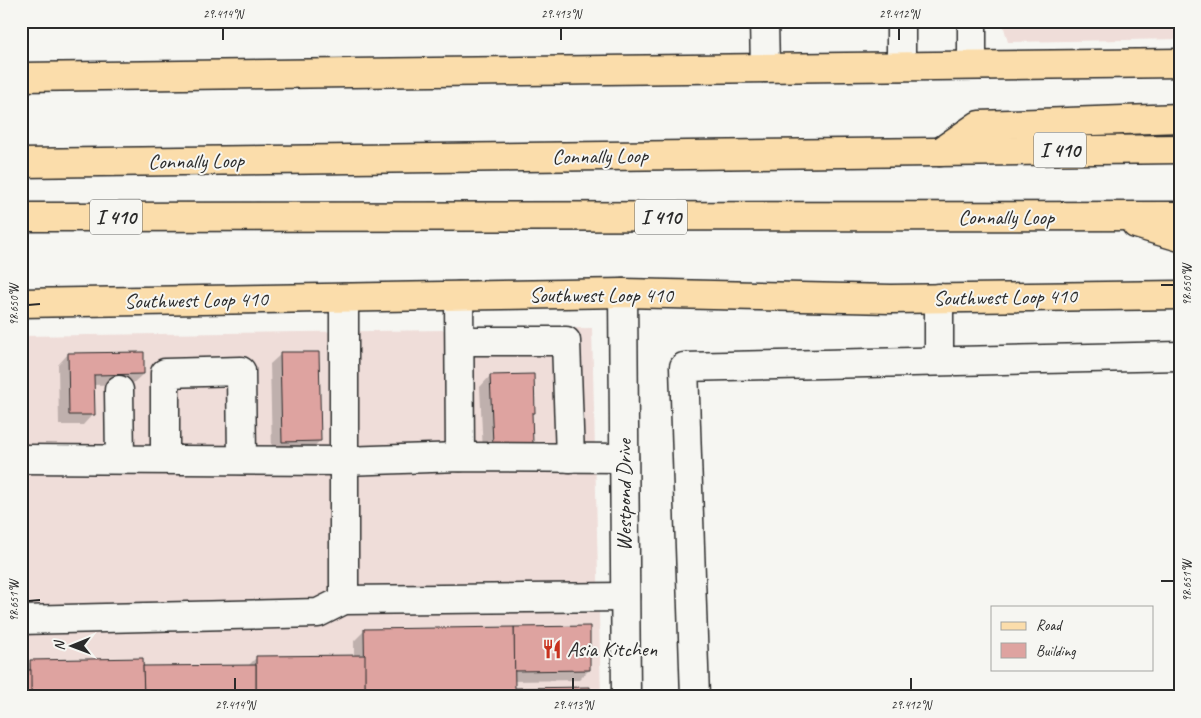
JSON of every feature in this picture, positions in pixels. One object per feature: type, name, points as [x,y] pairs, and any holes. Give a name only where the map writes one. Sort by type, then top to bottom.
[{"type":"main road","points":[[21,77],[1180,63]]},
{"type":"main road","points":[[940,152],[979,125],[1180,118]]},
{"type":"main road","name":"Connally Loop","points":[[21,163],[1180,149]]},
{"type":"main road","name":"Connally Loop","points":[[21,217],[1180,216]]},
{"type":"main road","points":[[1111,217],[1180,237]]},
{"type":"main road","name":"Southwest Loop 410","points":[[21,303],[623,293],[892,299],[1180,295]]},
{"type":"street","points":[[764,21],[765,68]]},
{"type":"street","points":[[900,66],[901,21]]},
{"type":"street","points":[[972,21],[972,65]]},
{"type":"street","name":"Westpond Drive","points":[[623,293],[626,697]]},
{"type":"street","points":[[459,296],[460,458]]},
{"type":"street","points":[[344,298],[344,600]]},
{"type":"street","points":[[939,298],[939,362]]},
{"type":"street","points":[[460,342],[566,341],[570,458]]},
{"type":"street","points":[[696,697],[684,367],[1180,356]]},
{"type":"street","points":[[165,459],[165,373],[241,371],[242,460]]},
{"type":"street","points":[[119,390],[120,459]]},
{"type":"street","points":[[21,459],[344,461],[460,458],[624,458]]},
{"type":"street","points":[[21,620],[318,613],[344,600],[625,597]]},
{"type":"shaded area","points":[[1002,21],[1180,21],[1180,39],[1008,42]]},
{"type":"shaded area","points":[[592,328],[601,697],[21,697],[21,336]]},
{"type":"building","points":[[144,352],[144,374],[94,375],[95,415],[69,415],[68,353]]},
{"type":"building","points":[[280,352],[319,352],[321,441],[282,442]]},
{"type":"building","points":[[534,374],[535,413],[532,413],[533,443],[493,444],[490,375]]},
{"type":"building","name":"Asia Kitchen","points":[[590,626],[590,670],[514,671],[514,627]]},
{"type":"building","points":[[514,627],[515,688],[590,687],[590,697],[365,697],[364,629]]},
{"type":"building","points":[[365,655],[365,697],[256,697],[256,656]]},
{"type":"building","points":[[143,658],[144,697],[31,697],[30,660]]},
{"type":"building","points":[[256,665],[256,697],[144,697],[143,666]]},
{"type":"building","points":[[21,670],[31,670],[31,697],[21,697]]},
{"type":"place","name":"Asia Kitchen","points":[[552,649]]}]
